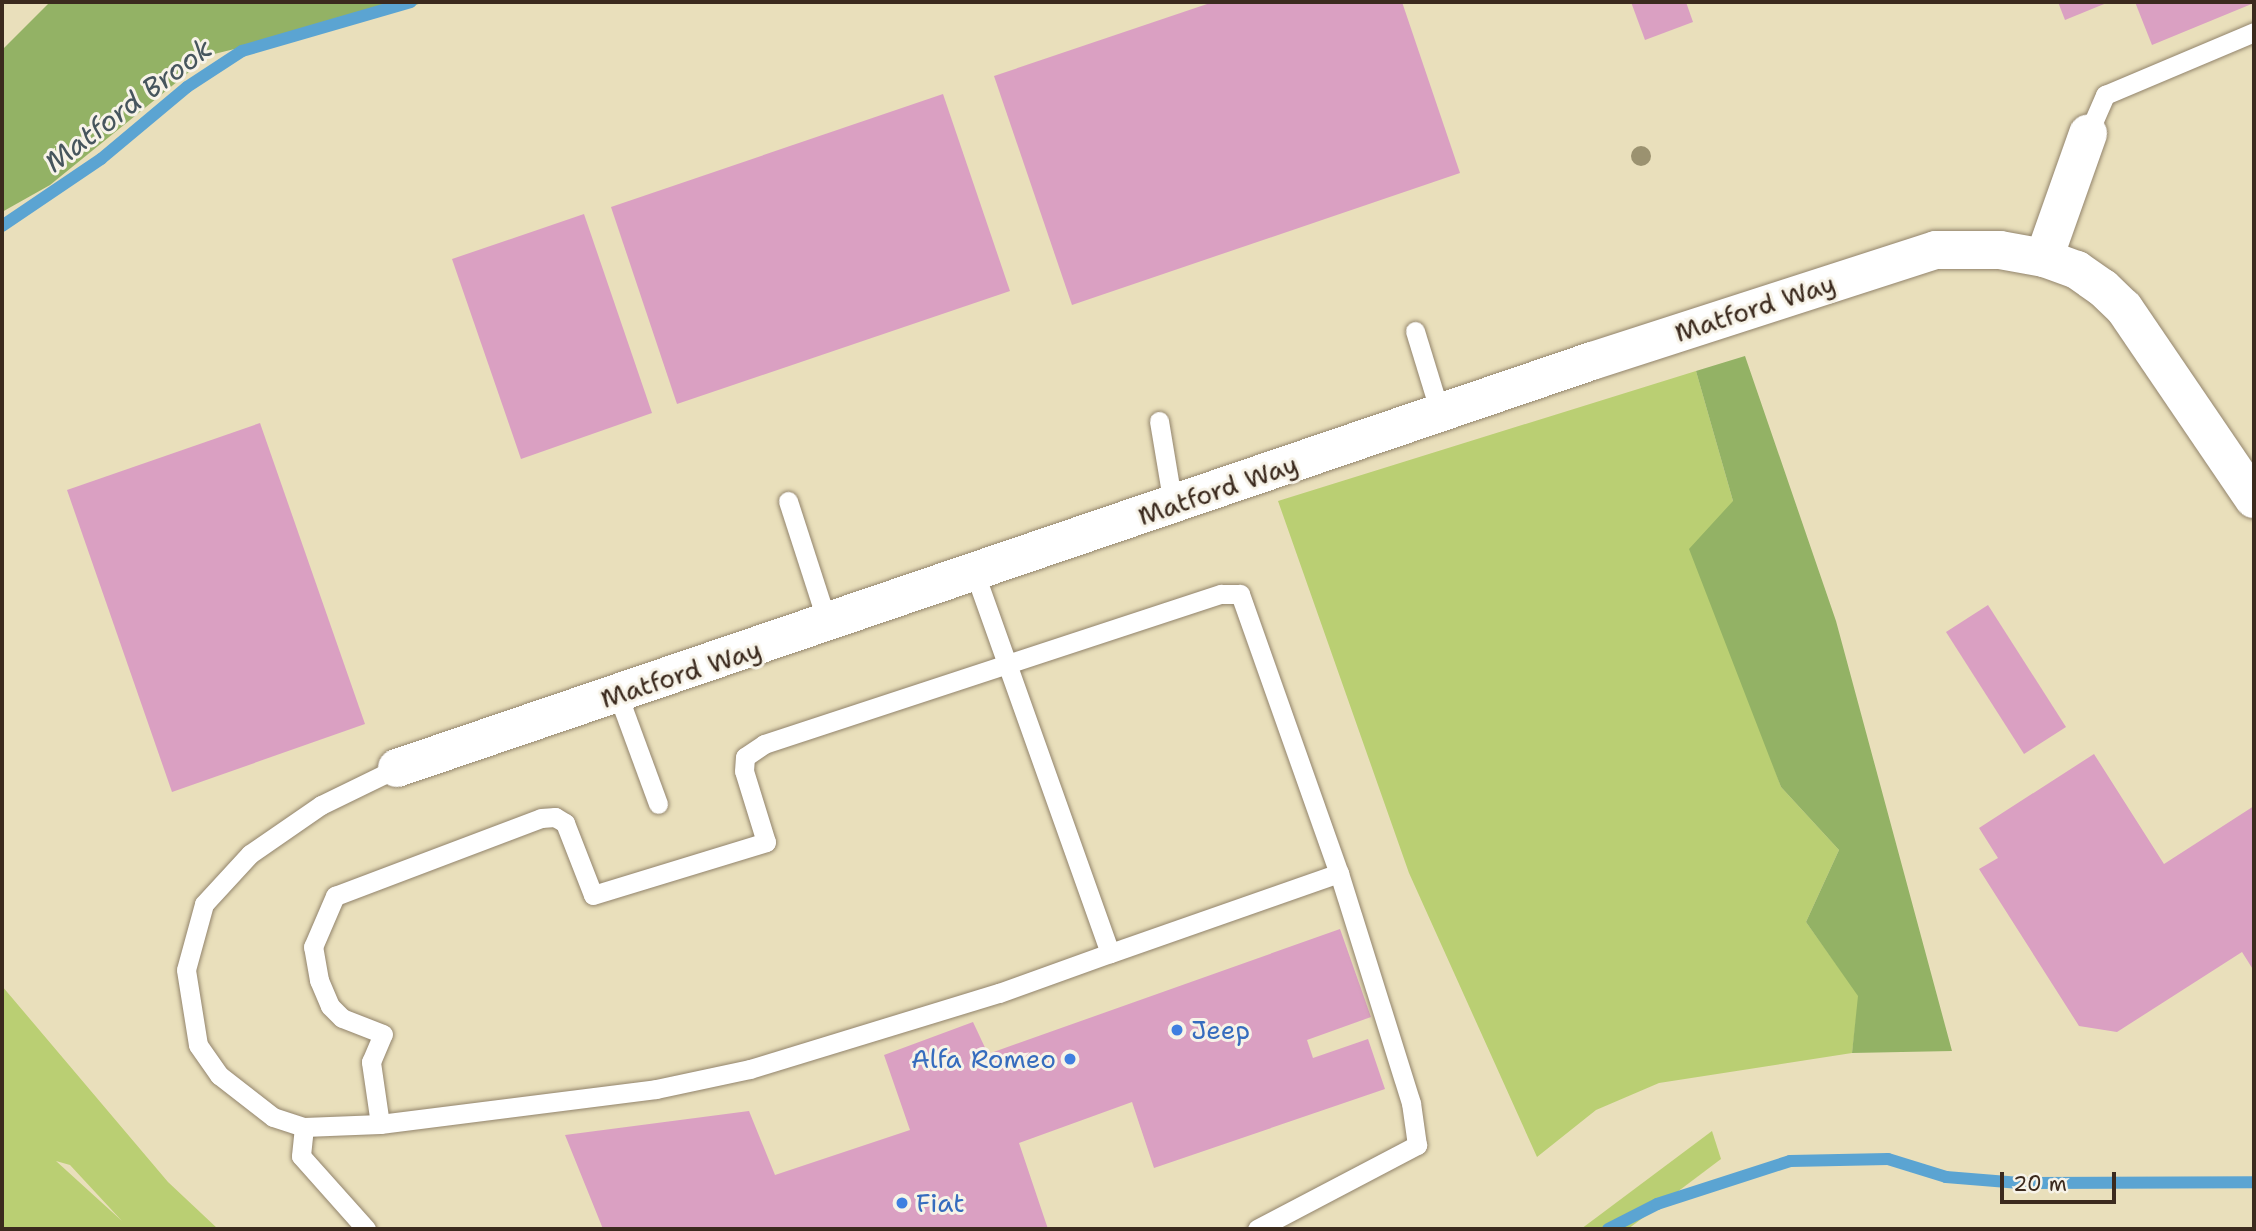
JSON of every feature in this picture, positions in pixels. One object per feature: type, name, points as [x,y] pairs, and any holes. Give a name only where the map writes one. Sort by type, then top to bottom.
[{"type":"street","points":[[2044,258],[2088,134]]},
{"type":"street","name":"Matford Way","points":[[397,768],[828,625],[1440,413],[1936,250],[2000,250],[2044,258],[2077,270],[2124,308],[2254,499]]},
{"type":"lane","points":[[2088,134],[2105,95],[2254,32]]},
{"type":"lane","points":[[1415,331],[1440,413]]},
{"type":"lane","points":[[1159,421],[1173,505]]},
{"type":"lane","points":[[788,501],[828,625]]},
{"type":"lane","points":[[975,574],[1006,668],[1110,953]]},
{"type":"lane","points":[[380,1124],[371,1062],[383,1034],[342,1018],[330,1006],[319,980],[313,947],[335,896],[541,818],[555,817],[565,823],[593,895],[766,842],[744,771],[745,757],[764,744],[1006,668],[1221,594],[1240,594],[1339,873],[1411,1103],[1417,1145],[1257,1229]]},
{"type":"lane","points":[[618,695],[658,804]]},
{"type":"lane","points":[[397,768],[321,805],[250,854],[204,904],[186,970],[198,1045],[219,1075],[273,1117],[304,1127],[380,1124],[656,1089],[740,1071],[999,992],[1339,873]]},
{"type":"lane","points":[[304,1127],[302,1156],[366,1229]]},
{"type":"green space","points":[[50,2],[427,2],[210,55],[50,185],[2,212],[2,50]]},
{"type":"green space","points":[[1745,356],[1836,621],[1952,1051],[1852,1053],[1858,996],[1806,922],[1839,850],[1781,787],[1689,549],[1733,501],[1696,371]]},
{"type":"green space","points":[[1696,371],[1733,501],[1744,683],[1781,787],[1839,850],[1806,922],[1859,996],[1852,1053],[1659,1083],[1596,1110],[1537,1157],[1409,873],[1278,501]]},
{"type":"green space","points":[[2,986],[168,1182],[218,1229],[2,1229]],"holes":[[[56,1161],[70,1165],[122,1221]]]},
{"type":"green space","points":[[1712,1131],[1721,1159],[1628,1229],[1581,1229]]},
{"type":"building","points":[[1213,2],[1402,2],[1460,173],[1072,305],[994,76]]},
{"type":"building","points":[[1631,2],[1686,2],[1693,22],[1645,40]]},
{"type":"building","points":[[2058,2],[2109,2],[2065,20]]},
{"type":"building","points":[[2135,2],[2254,2],[2254,3],[2152,45]]},
{"type":"building","points":[[943,94],[1010,291],[677,404],[611,207]]},
{"type":"building","points":[[584,214],[652,413],[521,459],[452,259]]},
{"type":"building","points":[[260,423],[365,724],[172,792],[67,490]]},
{"type":"building","points":[[1988,605],[2066,727],[2024,754],[1946,632]]},
{"type":"building","points":[[2094,754],[2164,864],[2254,806],[2254,971],[2242,952],[2117,1032],[2079,1026],[1979,869],[1998,858],[1979,828]]},
{"type":"building","points":[[1340,929],[1371,1017],[1307,1040],[1313,1058],[1368,1039],[1385,1089],[1154,1168],[1132,1102],[1019,1143],[1048,1229],[603,1229],[565,1135],[749,1111],[775,1175],[910,1130],[884,1055],[973,1022],[988,1054]]},
{"type":"waterway","name":"Matford Brook","points":[[2,226],[101,159],[187,87],[242,51],[411,2]]},
{"type":"waterway","points":[[1608,1229],[1657,1204],[1790,1161],[1888,1159],[1946,1177],[2020,1183],[2254,1182]]},
{"type":"place","name":"Jeep","points":[[1177,1030]]},
{"type":"place","name":"Alfa Romeo","points":[[1070,1059]]},
{"type":"place","name":"Fiat","points":[[902,1203]]}]
